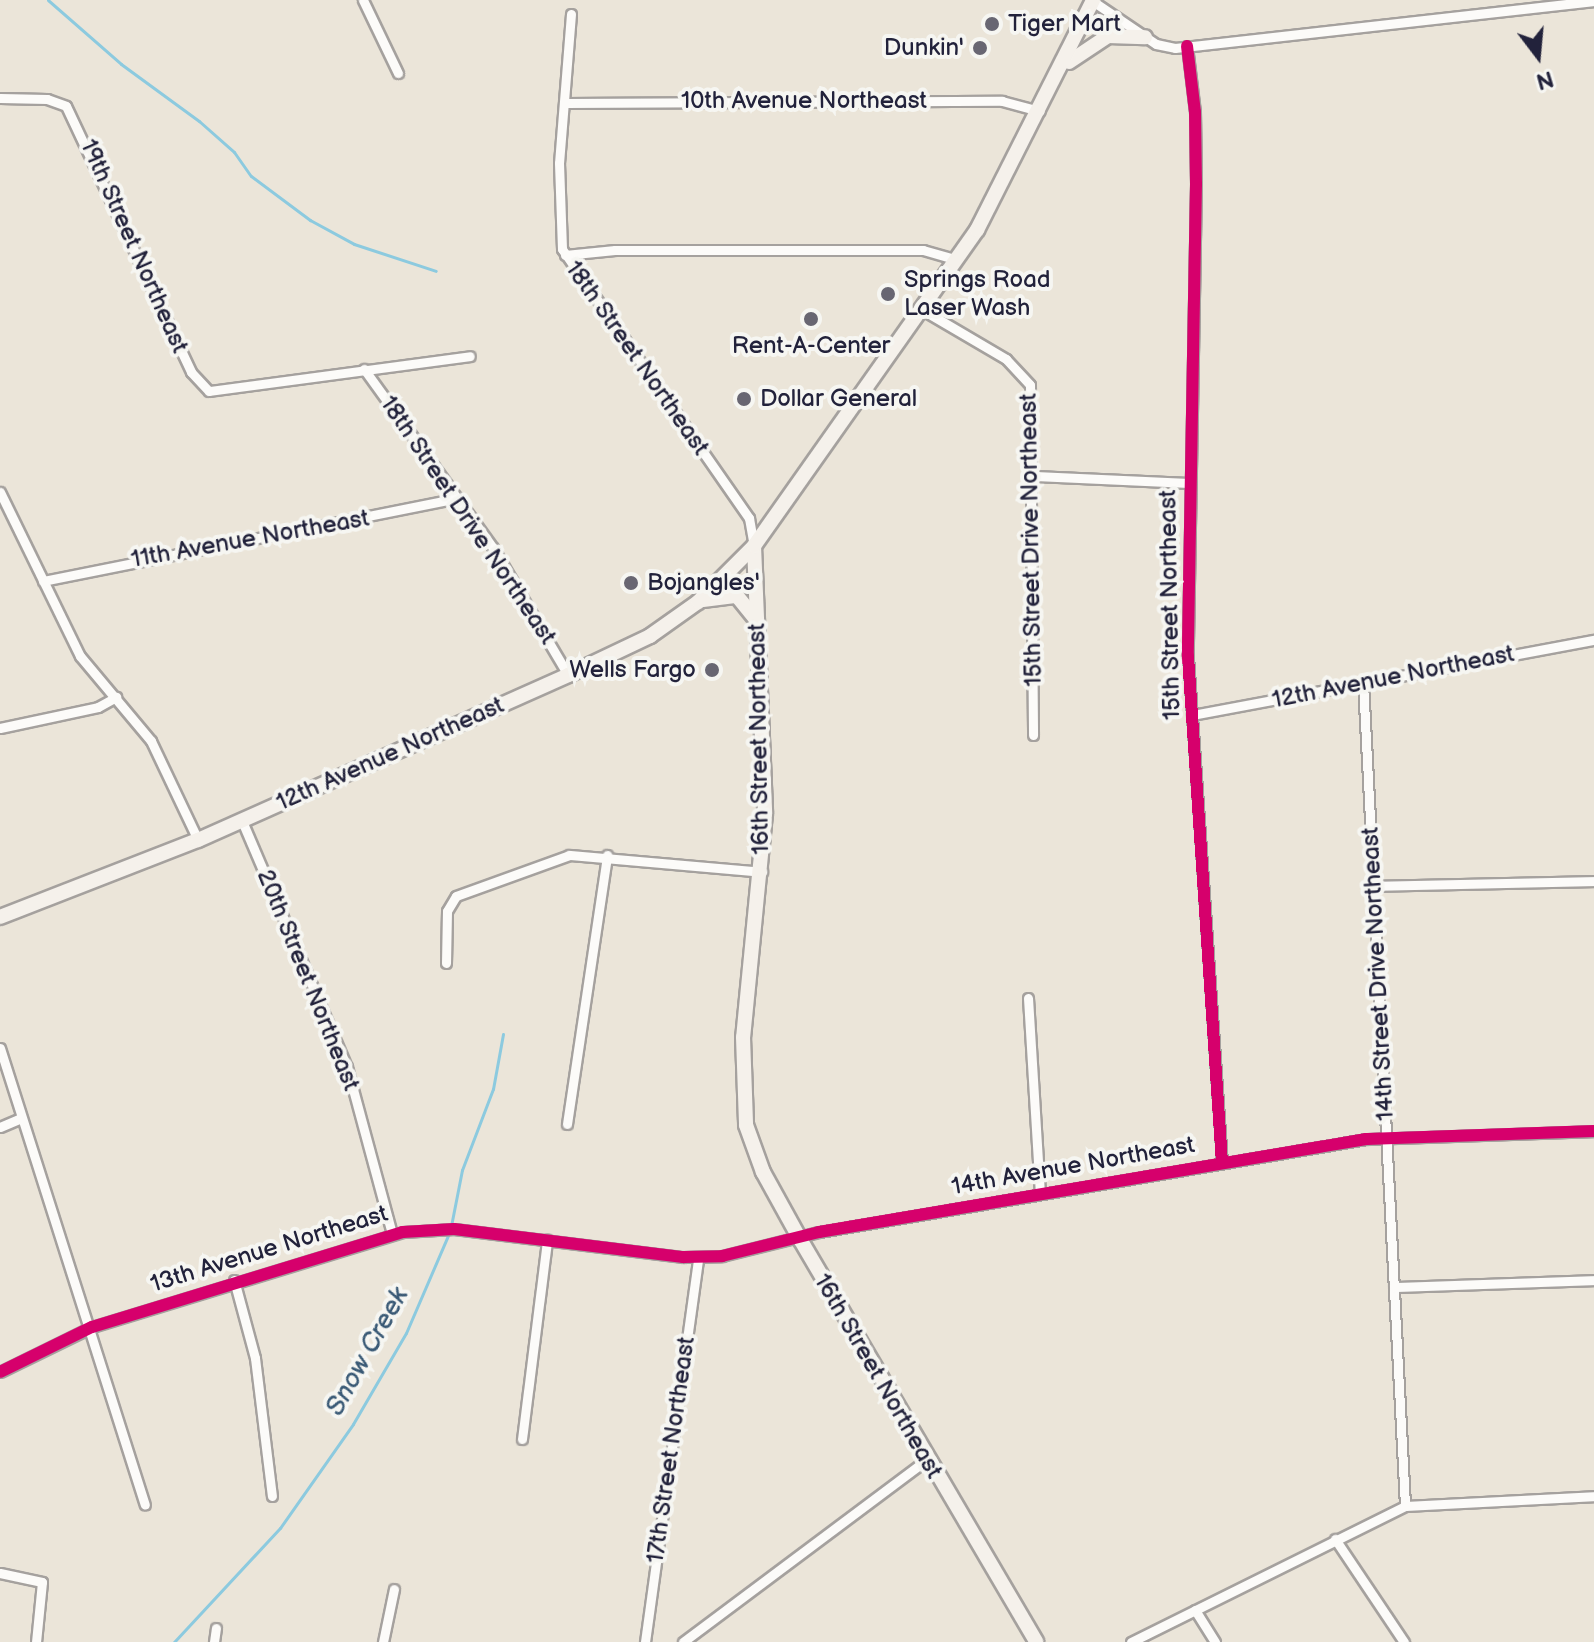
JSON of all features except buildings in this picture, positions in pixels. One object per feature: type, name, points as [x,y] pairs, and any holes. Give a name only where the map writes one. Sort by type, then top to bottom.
[{"type":"main road","points":[[754,546],[992,208],[1092,0]]},
{"type":"main road","points":[[1060,71],[1081,50],[1101,39],[1145,37]]},
{"type":"main road","name":"12th Avenue Northeast","points":[[0,917],[242,821],[650,636],[698,602],[754,546]]},
{"type":"main road","name":"16th Street Northeast","points":[[754,546],[765,773],[762,872],[742,1100],[756,1157],[926,1460],[1036,1642]]},
{"type":"main road","points":[[698,602],[737,596],[757,621]]},
{"type":"street","points":[[363,0],[398,73]]},
{"type":"street","points":[[1092,0],[1162,46],[1187,46],[1592,1]]},
{"type":"street","name":"18th Street Northeast","points":[[571,14],[558,187],[565,255],[749,518],[754,546]]},
{"type":"street","name":"15th Street Northeast","points":[[1187,46],[1196,184],[1190,483],[1192,715],[1222,1162]]},
{"type":"street","name":"19th Street Northeast","points":[[0,98],[64,104],[77,121],[191,372],[204,388],[243,390],[364,369]]},
{"type":"street","name":"10th Avenue Northeast","points":[[566,103],[1002,101],[1040,111]]},
{"type":"street","points":[[565,255],[615,250],[923,250],[957,260]]},
{"type":"street","name":"15th Street Drive Northeast","points":[[921,309],[1026,376],[1033,395],[1033,735]]},
{"type":"street","points":[[364,369],[470,356]]},
{"type":"street","name":"18th Street Drive Northeast","points":[[364,369],[520,590],[568,675]]},
{"type":"street","points":[[1034,476],[1190,483]]},
{"type":"street","points":[[0,492],[80,656],[151,741],[198,840]]},
{"type":"street","name":"11th Avenue Northeast","points":[[43,581],[457,498]]},
{"type":"street","name":"12th Avenue Northeast","points":[[1192,715],[1594,640]]},
{"type":"street","name":"14th Street Drive Northeast","points":[[1363,682],[1405,1506]]},
{"type":"street","points":[[0,728],[98,707],[116,697]]},
{"type":"street","name":"20th Street Northeast","points":[[242,821],[347,1067],[392,1234]]},
{"type":"street","points":[[446,963],[448,907],[460,893],[569,855],[607,855],[762,872]]},
{"type":"street","points":[[567,1124],[607,855]]},
{"type":"street","points":[[1373,886],[1594,881]]},
{"type":"street","points":[[1028,998],[1040,1194]]},
{"type":"street","points":[[0,1048],[69,1274],[92,1327],[145,1505]]},
{"type":"street","points":[[0,1127],[21,1118]]},
{"type":"street","name":"14th Avenue Northeast","points":[[800,1239],[1222,1162],[1386,1138],[1594,1131]]},
{"type":"street","name":"13th Avenue Northeast","points":[[0,1372],[92,1327],[234,1280],[392,1234],[454,1229],[698,1258],[800,1239]]},
{"type":"street","points":[[522,1439],[547,1240]]},
{"type":"street","name":"17th Street Northeast","points":[[645,1642],[698,1258]]},
{"type":"street","points":[[234,1280],[255,1358],[272,1496]]},
{"type":"street","points":[[1394,1287],[1594,1280]]},
{"type":"street","points":[[683,1642],[926,1460]]},
{"type":"street","points":[[1131,1642],[1405,1506],[1594,1496]]},
{"type":"street","points":[[1335,1539],[1404,1642]]},
{"type":"street","points":[[0,1573],[42,1582],[36,1642]]},
{"type":"street","points":[[383,1642],[394,1589]]},
{"type":"street","points":[[1195,1610],[1215,1642]]},
{"type":"street","points":[[214,1642],[216,1628]]},
{"type":"waterway","points":[[48,0],[121,64],[199,121],[234,152],[251,176],[310,220],[354,244],[436,271]]},
{"type":"waterway","name":"Snow Creek","points":[[451,1226],[462,1170],[493,1089],[503,1034]]},
{"type":"waterway","name":"Snow Creek","points":[[174,1642],[280,1528],[353,1424],[406,1333],[449,1233]]},
{"type":"cycle path","points":[[1187,46],[1195,112],[1196,184],[1188,656],[1222,1162]]},
{"type":"cycle path","points":[[0,1372],[92,1327],[403,1232],[454,1229],[683,1257],[722,1256],[819,1232],[1366,1139],[1594,1131]]},
{"type":"place","name":"Tiger Mart","points":[[992,24]]},
{"type":"place","name":"Dunkin'","points":[[980,48]]},
{"type":"place","name":"Springs Road Laser Wash","points":[[888,294]]},
{"type":"place","name":"Rent-A-Center","points":[[811,319]]},
{"type":"place","name":"Dollar General","points":[[744,399]]},
{"type":"place","name":"Bojangles'","points":[[631,583]]},
{"type":"place","name":"Wells Fargo","points":[[712,670]]}]
